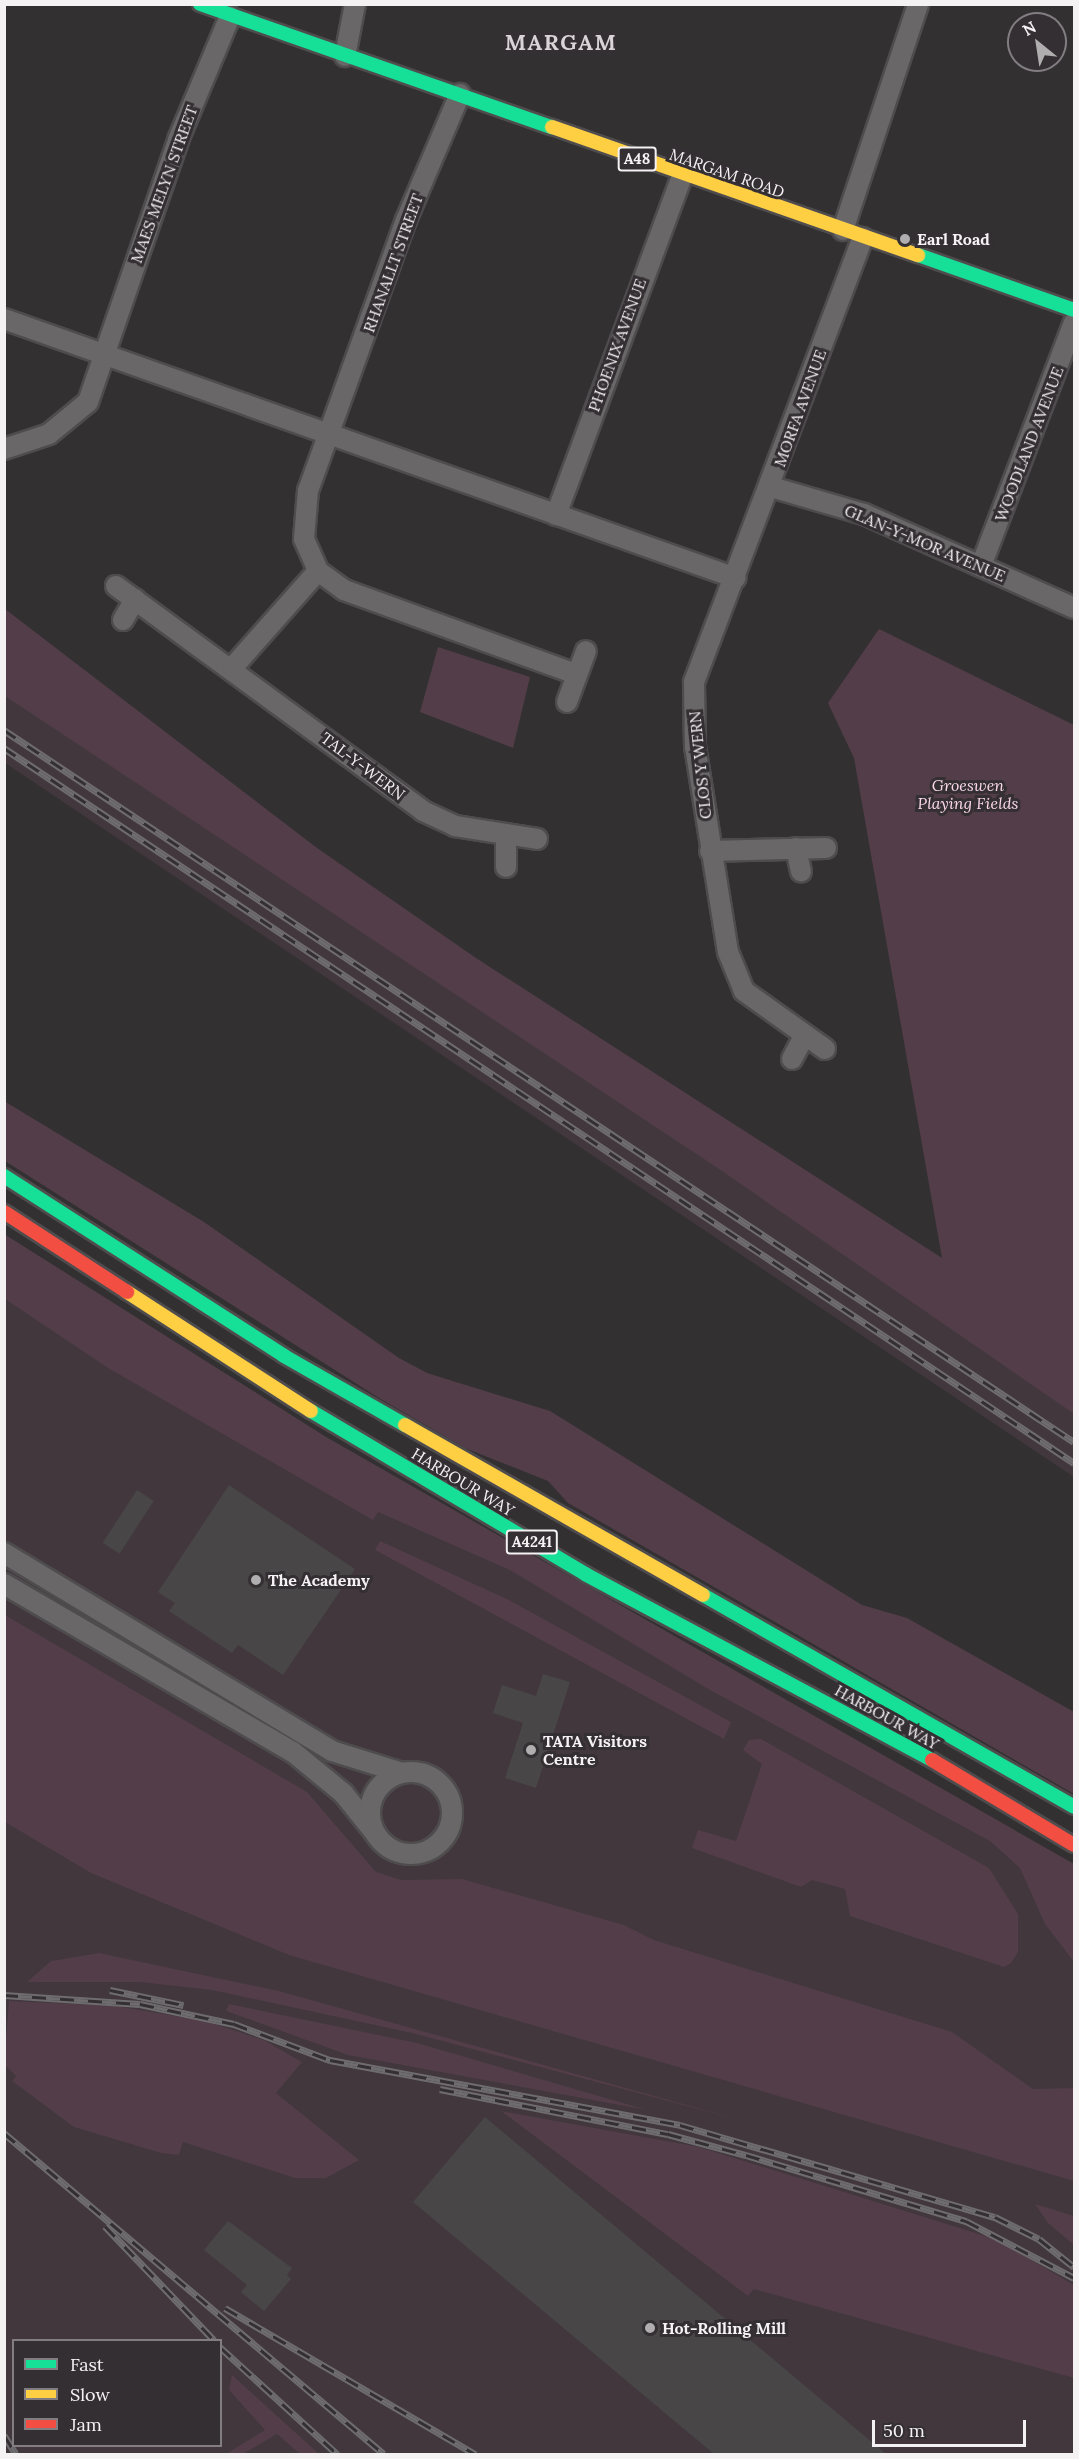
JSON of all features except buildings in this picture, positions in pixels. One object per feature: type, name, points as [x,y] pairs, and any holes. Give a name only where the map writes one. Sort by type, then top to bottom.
[{"type":"main road","name":"MARGAM ROAD","points":[[200,4],[460,94],[682,176],[1074,310]]},
{"type":"main road","name":"HARBOUR WAY","points":[[4,1176],[284,1356],[1074,1807]]},
{"type":"main road","name":"HARBOUR WAY","points":[[4,1212],[280,1392],[585,1574],[893,1737],[1074,1845]]},
{"type":"street","points":[[345,56],[355,4]]},
{"type":"street","points":[[843,230],[918,4]]},
{"type":"street","name":"MAES MELYN STREET","points":[[4,449],[49,434],[88,402],[178,140],[230,16]]},
{"type":"street","name":"RHANALLT STREET","points":[[332,434],[406,220],[460,94]]},
{"type":"street","name":"PHOENIX AVENUE","points":[[556,514],[682,176]]},
{"type":"street","name":"MORFA AVENUE","points":[[736,578],[863,238]]},
{"type":"street","points":[[4,319],[736,578]]},
{"type":"street","name":"WOODLAND AVENUE","points":[[981,566],[1074,322]]},
{"type":"street","points":[[332,434],[308,490],[304,539],[318,571],[344,590],[573,673]]},
{"type":"street","name":"GLAN-Y-MOR AVENUE","points":[[771,487],[864,514],[1074,608]]},
{"type":"street","points":[[233,667],[318,571]]},
{"type":"street","name":"CLOS Y WERN","points":[[736,578],[694,682],[695,747],[728,952],[744,991],[825,1049]]},
{"type":"street","name":"TAL-Y-WERN","points":[[116,586],[233,667],[423,811],[455,826],[506,837],[537,839]]},
{"type":"street","points":[[123,620],[135,599]]},
{"type":"street","points":[[567,702],[573,673],[586,651]]},
{"type":"street","points":[[506,837],[506,867]]},
{"type":"street","points":[[796,848],[801,871]]},
{"type":"street","points":[[710,851],[826,848]]},
{"type":"street","points":[[792,1059],[804,1036]]},
{"type":"street","points":[[4,1553],[332,1751],[402,1773],[425,1774],[444,1787],[452,1806],[451,1826],[433,1848],[413,1854],[391,1849],[343,1793],[293,1752],[4,1584]]},
{"type":"street","points":[[375,1833],[374,1796],[402,1773]]},
{"type":"shaded area","points":[[4,664],[1074,1414],[1074,1477],[5,763]]},
{"type":"shaded area","points":[[4,1234],[326,1437],[534,1556],[1074,1889],[1074,2088],[1060,2091],[1074,2096],[1074,2454],[5,2454]]},
{"type":"green space","name":"Groeswen Playing Fields","points":[[5,609],[317,848],[476,958],[942,1258],[854,758],[828,703],[879,629],[1074,725],[1074,1414],[719,1169],[5,696]]},
{"type":"green space","points":[[438,647],[530,677],[513,748],[420,712]]},
{"type":"green space","points":[[4,1101],[204,1222],[399,1358],[427,1373],[550,1411],[862,1605],[907,1618],[1074,1712],[1074,1794],[568,1503],[548,1481],[465,1448],[379,1398],[5,1161]]},
{"type":"green space","points":[[4,1234],[326,1437],[1074,1864],[1074,1962],[1045,1924],[1020,1868],[990,1841],[710,1690],[510,1570],[378,1512],[373,1520],[108,1368],[5,1299]]},
{"type":"green space","points":[[380,1541],[507,1599],[731,1722],[724,1739],[375,1550]]},
{"type":"green space","points":[[5,1615],[307,1792],[376,1872],[401,1880],[462,1879],[624,1925],[654,1940],[952,2032],[1033,2089],[1074,2088],[1074,2181],[289,1955],[91,1873],[5,1822]]},
{"type":"green space","points":[[761,1739],[989,1868],[1018,1914],[1018,1952],[1011,1963],[1004,1967],[850,1916],[845,1889],[812,1880],[801,1887],[692,1848],[698,1830],[736,1841],[762,1764],[743,1750],[749,1740]]},
{"type":"green space","points":[[99,1953],[279,1991],[751,2123],[412,2033],[212,1990],[140,1982],[27,1982],[51,1961]]},
{"type":"green space","points":[[9,2001],[116,2006],[205,2021],[264,2040],[302,2062],[276,2093],[359,2160],[326,2178],[295,2178],[183,2142],[179,2155],[161,2153],[74,2127],[12,2081],[16,2076],[4,2064]]},
{"type":"green space","points":[[229,2004],[417,2043],[647,2110],[348,2055],[226,2011]]},
{"type":"green space","points":[[501,2111],[699,2147],[995,2239],[1074,2285],[1074,2378],[754,2289],[748,2296]]},
{"type":"green space","points":[[1035,2204],[1074,2216],[1074,2245],[1048,2223]]},
{"type":"green space","points":[[232,2375],[319,2454],[300,2454],[277,2434],[243,2454],[226,2454],[265,2430],[229,2390]]},
{"type":"railway","points":[[4,730],[1074,1442]]},
{"type":"railway","points":[[4,748],[1074,1463]]},
{"type":"railway","points":[[110,1990],[183,2005]]},
{"type":"railway","points":[[4,1995],[140,2004],[234,2024],[330,2060],[680,2125],[995,2217],[1039,2239],[1074,2267]]},
{"type":"railway","points":[[440,2089],[668,2134],[746,2155],[966,2221],[1074,2278]]},
{"type":"railway","points":[[4,2133],[384,2454]]},
{"type":"railway","points":[[105,2226],[213,2339]]},
{"type":"railway","points":[[225,2308],[475,2454]]},
{"type":"railway","points":[[222,2349],[337,2454]]},
{"type":"railway","points":[[4,2435],[16,2454]]},
{"type":"traffic: fast","points":[[200,4],[552,127]]},
{"type":"traffic: fast","points":[[918,255],[1074,310]]},
{"type":"traffic: fast","points":[[4,1176],[284,1356],[405,1425]]},
{"type":"traffic: fast","points":[[311,1411],[585,1574],[932,1760]]},
{"type":"traffic: fast","points":[[703,1595],[1074,1807]]},
{"type":"traffic: slow","points":[[552,127],[918,255]]},
{"type":"traffic: slow","points":[[127,1292],[311,1411]]},
{"type":"traffic: slow","points":[[405,1425],[703,1595]]},
{"type":"traffic: jam","points":[[4,1212],[127,1292]]},
{"type":"traffic: jam","points":[[932,1760],[1074,1845]]},
{"type":"place","name":"Earl Road","points":[[905,239]]},
{"type":"place","name":"The Academy","points":[[256,1580]]},
{"type":"place","name":"TATA Visitors Centre","points":[[531,1750]]},
{"type":"place","name":"Hot-Rolling Mill","points":[[650,2328]]},
{"type":"district","name":"MARGAM","points":[[561,43]]}]
